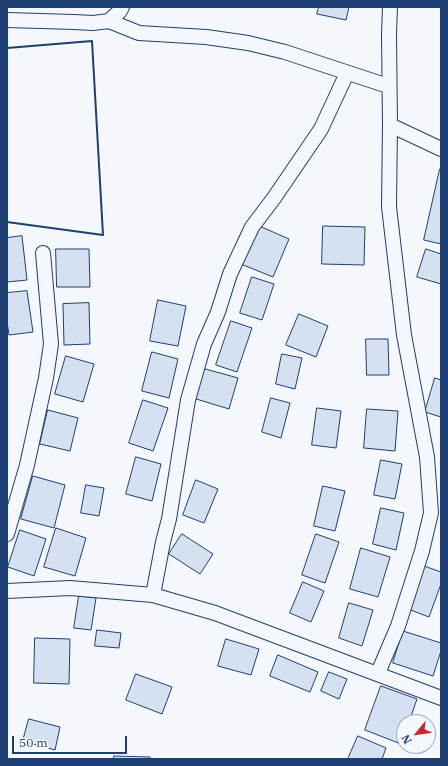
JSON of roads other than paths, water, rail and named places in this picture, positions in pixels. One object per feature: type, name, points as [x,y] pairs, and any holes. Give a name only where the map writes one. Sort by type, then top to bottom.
[{"type":"street","points":[[7,20],[93,23],[109,20],[120,11],[122,7]]},
{"type":"street","points":[[378,673],[398,626],[422,551],[436,514],[404,335],[389,207],[390,125],[388,86],[390,7]]},
{"type":"street","points":[[109,20],[138,33],[206,37],[248,43],[286,52],[388,86]]},
{"type":"street","points":[[153,595],[163,542],[169,520],[188,400],[204,344],[218,312],[230,274],[252,227],[274,198],[321,129],[347,73]]},
{"type":"street","points":[[390,125],[441,149]]},
{"type":"street","points":[[7,534],[28,458],[46,378],[51,344],[43,253]]},
{"type":"street","points":[[7,591],[70,588],[153,595],[215,613],[378,673],[441,698]]}]
